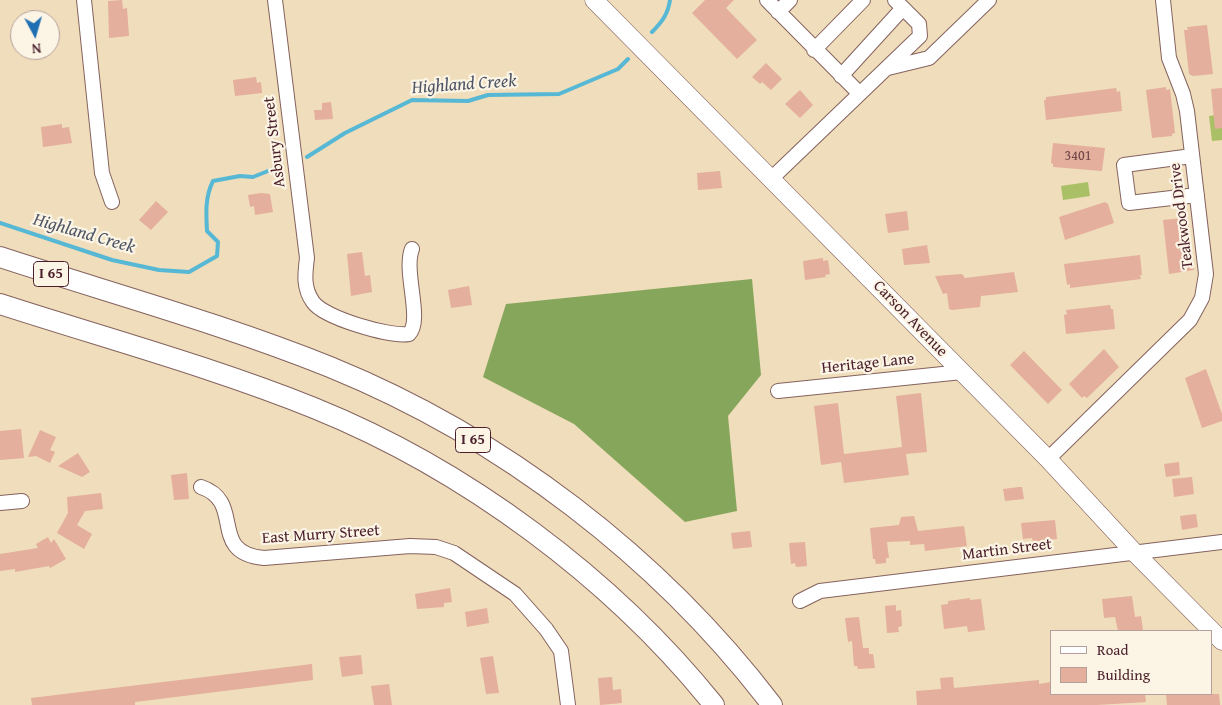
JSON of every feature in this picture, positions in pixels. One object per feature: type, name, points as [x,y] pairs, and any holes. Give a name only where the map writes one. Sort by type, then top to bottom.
[{"type":"highway","name":"I 65","points":[[0,257],[288,351],[374,387],[441,421],[520,469],[600,529],[692,613],[772,705]]},
{"type":"highway","name":"I 65","points":[[0,304],[300,403],[367,432],[435,468],[516,520],[587,576],[658,643],[714,705]]},
{"type":"main road","name":"Carson Avenue","points":[[594,0],[1048,459],[1134,552],[1211,630]]},
{"type":"main road","name":"Carson Avenue","points":[[1212,631],[1222,641]]},
{"type":"street","points":[[84,0],[102,173],[112,202]]},
{"type":"street","name":"Asbury Street","points":[[275,0],[307,258],[304,279],[313,303],[323,312],[391,334],[409,334],[415,324],[408,267],[412,249]]},
{"type":"street","points":[[767,0],[814,50],[859,93]]},
{"type":"street","points":[[778,12],[790,0]]},
{"type":"street","points":[[814,50],[863,0]]},
{"type":"street","points":[[888,68],[929,58],[989,0]]},
{"type":"street","name":"Teakwood Drive","points":[[1048,459],[1182,328],[1197,309],[1204,292],[1206,274],[1185,100],[1166,46],[1163,0]]},
{"type":"street","points":[[772,178],[920,36],[919,24],[899,4],[841,76]]},
{"type":"street","points":[[1192,156],[1124,165],[1129,204],[1197,195]]},
{"type":"street","name":"Heritage Lane","points":[[778,391],[962,372]]},
{"type":"street","name":"East Murry Street","points":[[202,487],[217,494],[224,507],[230,537],[236,549],[252,557],[264,558],[410,546],[436,547],[454,552],[515,594],[526,604],[562,651],[568,705]]},
{"type":"street","points":[[0,503],[22,501]]},
{"type":"street","name":"Martin Street","points":[[800,601],[820,590],[1222,542]]},
{"type":"green space","points":[[1222,114],[1222,140],[1212,141],[1209,116]]},
{"type":"green space","points":[[1088,182],[1090,196],[1063,200],[1061,186]]},
{"type":"green space","points":[[752,279],[761,375],[728,416],[737,511],[685,522],[574,424],[483,377],[506,304]]},
{"type":"building","points":[[122,0],[123,9],[127,8],[129,36],[109,38],[108,1]]},
{"type":"building","points":[[705,0],[734,0],[726,8],[757,40],[737,59],[692,13]]},
{"type":"building","points":[[1207,25],[1213,74],[1193,76],[1189,74],[1184,30],[1188,30],[1187,27]]},
{"type":"building","points":[[766,63],[782,79],[771,90],[762,82],[760,84],[752,77]]},
{"type":"building","points":[[256,77],[257,83],[261,82],[262,93],[235,96],[233,80]]},
{"type":"building","points":[[1166,87],[1166,90],[1170,89],[1175,133],[1172,136],[1152,138],[1146,90]]},
{"type":"building","points":[[1116,88],[1117,92],[1120,91],[1122,111],[1046,120],[1044,100],[1046,100],[1046,97]]},
{"type":"building","points":[[1222,88],[1222,128],[1215,129],[1211,89]]},
{"type":"building","points":[[800,90],[813,105],[800,118],[785,104]]},
{"type":"building","points":[[331,102],[333,119],[315,120],[314,110],[322,110],[322,103]]},
{"type":"building","points":[[62,124],[62,128],[69,127],[72,143],[43,147],[41,127]]},
{"type":"building","points":[[1053,143],[1105,148],[1102,171],[1053,167],[1051,163]]},
{"type":"building","points":[[720,171],[722,188],[698,190],[697,173]]},
{"type":"building","points":[[270,194],[273,212],[255,215],[254,206],[250,207],[248,195]]},
{"type":"building","points":[[156,201],[168,212],[151,230],[139,220]]},
{"type":"building","points":[[1105,202],[1108,204],[1114,223],[1065,240],[1059,217]]},
{"type":"building","points":[[907,211],[909,230],[888,233],[885,214]]},
{"type":"building","points":[[1188,219],[1194,270],[1169,274],[1163,220]]},
{"type":"building","points":[[927,245],[930,263],[904,265],[902,249]]},
{"type":"building","points":[[362,252],[365,276],[370,275],[372,292],[351,296],[347,254]]},
{"type":"building","points":[[1140,255],[1141,279],[1070,288],[1070,284],[1067,285],[1064,264]]},
{"type":"building","points":[[823,258],[823,261],[828,260],[830,274],[825,275],[826,277],[805,280],[803,261]]},
{"type":"building","points":[[1014,272],[1018,292],[981,296],[980,307],[952,310],[949,309],[947,293],[943,294],[935,276],[962,274],[965,278]]},
{"type":"building","points":[[469,286],[472,305],[451,308],[448,290]]},
{"type":"building","points":[[1110,305],[1111,309],[1113,309],[1115,329],[1066,334],[1064,315],[1067,314],[1066,310]]},
{"type":"building","points":[[1104,349],[1119,367],[1087,398],[1084,396],[1082,398],[1069,384]]},
{"type":"building","points":[[1024,351],[1062,390],[1048,404],[1010,365]]},
{"type":"building","points":[[1206,369],[1222,414],[1222,421],[1202,428],[1185,378]]},
{"type":"building","points":[[921,393],[927,452],[906,454],[909,475],[844,483],[841,462],[821,465],[814,406],[838,403],[844,454],[902,447],[896,396]]},
{"type":"building","points":[[21,429],[24,458],[0,460],[0,431]]},
{"type":"building","points":[[40,430],[56,437],[50,450],[55,452],[50,463],[36,456],[28,457]]},
{"type":"building","points":[[78,453],[90,472],[82,477],[58,466]]},
{"type":"building","points":[[1179,462],[1180,475],[1166,477],[1164,464]]},
{"type":"building","points":[[187,473],[189,499],[174,500],[171,475]]},
{"type":"building","points":[[1192,477],[1194,494],[1174,497],[1172,479]]},
{"type":"building","points":[[1022,487],[1024,499],[1005,501],[1003,489]]},
{"type":"building","points":[[101,493],[103,509],[85,511],[77,525],[92,534],[84,549],[57,533],[68,513],[67,497]]},
{"type":"building","points":[[1196,514],[1198,527],[1182,530],[1180,516]]},
{"type":"building","points":[[914,516],[918,531],[964,526],[967,546],[925,551],[924,544],[910,545],[910,541],[887,542],[889,558],[886,558],[886,563],[876,564],[875,559],[873,559],[870,528],[899,525],[901,517]]},
{"type":"building","points":[[1055,520],[1057,539],[1033,542],[1032,538],[1023,539],[1021,523]]},
{"type":"building","points":[[750,531],[752,547],[733,549],[731,533]]},
{"type":"building","points":[[48,537],[51,543],[54,539],[66,559],[50,568],[49,566],[15,572],[15,569],[0,571],[0,554],[38,548],[36,544]]},
{"type":"building","points":[[805,542],[807,566],[796,567],[795,563],[791,564],[789,543]]},
{"type":"building","points":[[450,588],[452,602],[444,603],[444,607],[417,609],[415,594]]},
{"type":"building","points":[[1132,596],[1135,617],[1141,616],[1143,630],[1118,630],[1115,617],[1104,618],[1102,599]]},
{"type":"building","points":[[970,598],[970,600],[981,599],[985,630],[968,632],[967,626],[944,629],[941,605],[948,604],[948,601]]},
{"type":"building","points":[[896,605],[896,611],[901,610],[902,626],[898,627],[899,632],[887,633],[885,606]]},
{"type":"building","points":[[487,608],[489,623],[467,627],[465,612]]},
{"type":"building","points":[[859,617],[863,648],[869,648],[869,654],[873,654],[875,668],[858,669],[857,666],[854,666],[852,641],[848,642],[845,618]]},
{"type":"building","points":[[361,655],[363,674],[342,677],[339,657]]},
{"type":"building","points":[[493,656],[499,693],[486,694],[480,658]]},
{"type":"building","points":[[312,664],[313,680],[135,702],[135,705],[32,705],[31,698]]},
{"type":"building","points":[[612,677],[613,690],[621,689],[622,703],[600,705],[598,678]]},
{"type":"building","points":[[953,677],[954,688],[1039,680],[1039,684],[1050,682],[1050,695],[1145,695],[1146,702],[1097,705],[917,705],[916,691],[941,689],[940,678]]},
{"type":"building","points":[[389,684],[392,705],[374,705],[371,686]]},
{"type":"building","points":[[1219,694],[1220,705],[1167,705],[1166,695]]},
{"type":"waterway","name":"Highland Creek","points":[[652,32],[664,18],[670,0]]},
{"type":"waterway","name":"Highland Creek","points":[[307,157],[345,133],[412,100],[468,101],[488,95],[559,94],[618,69],[628,59]]},
{"type":"waterway","name":"Highland Creek","points":[[0,223],[112,260],[159,270],[189,272],[217,256],[218,242],[207,231],[207,199],[213,181],[240,176],[253,177],[278,167]]}]
